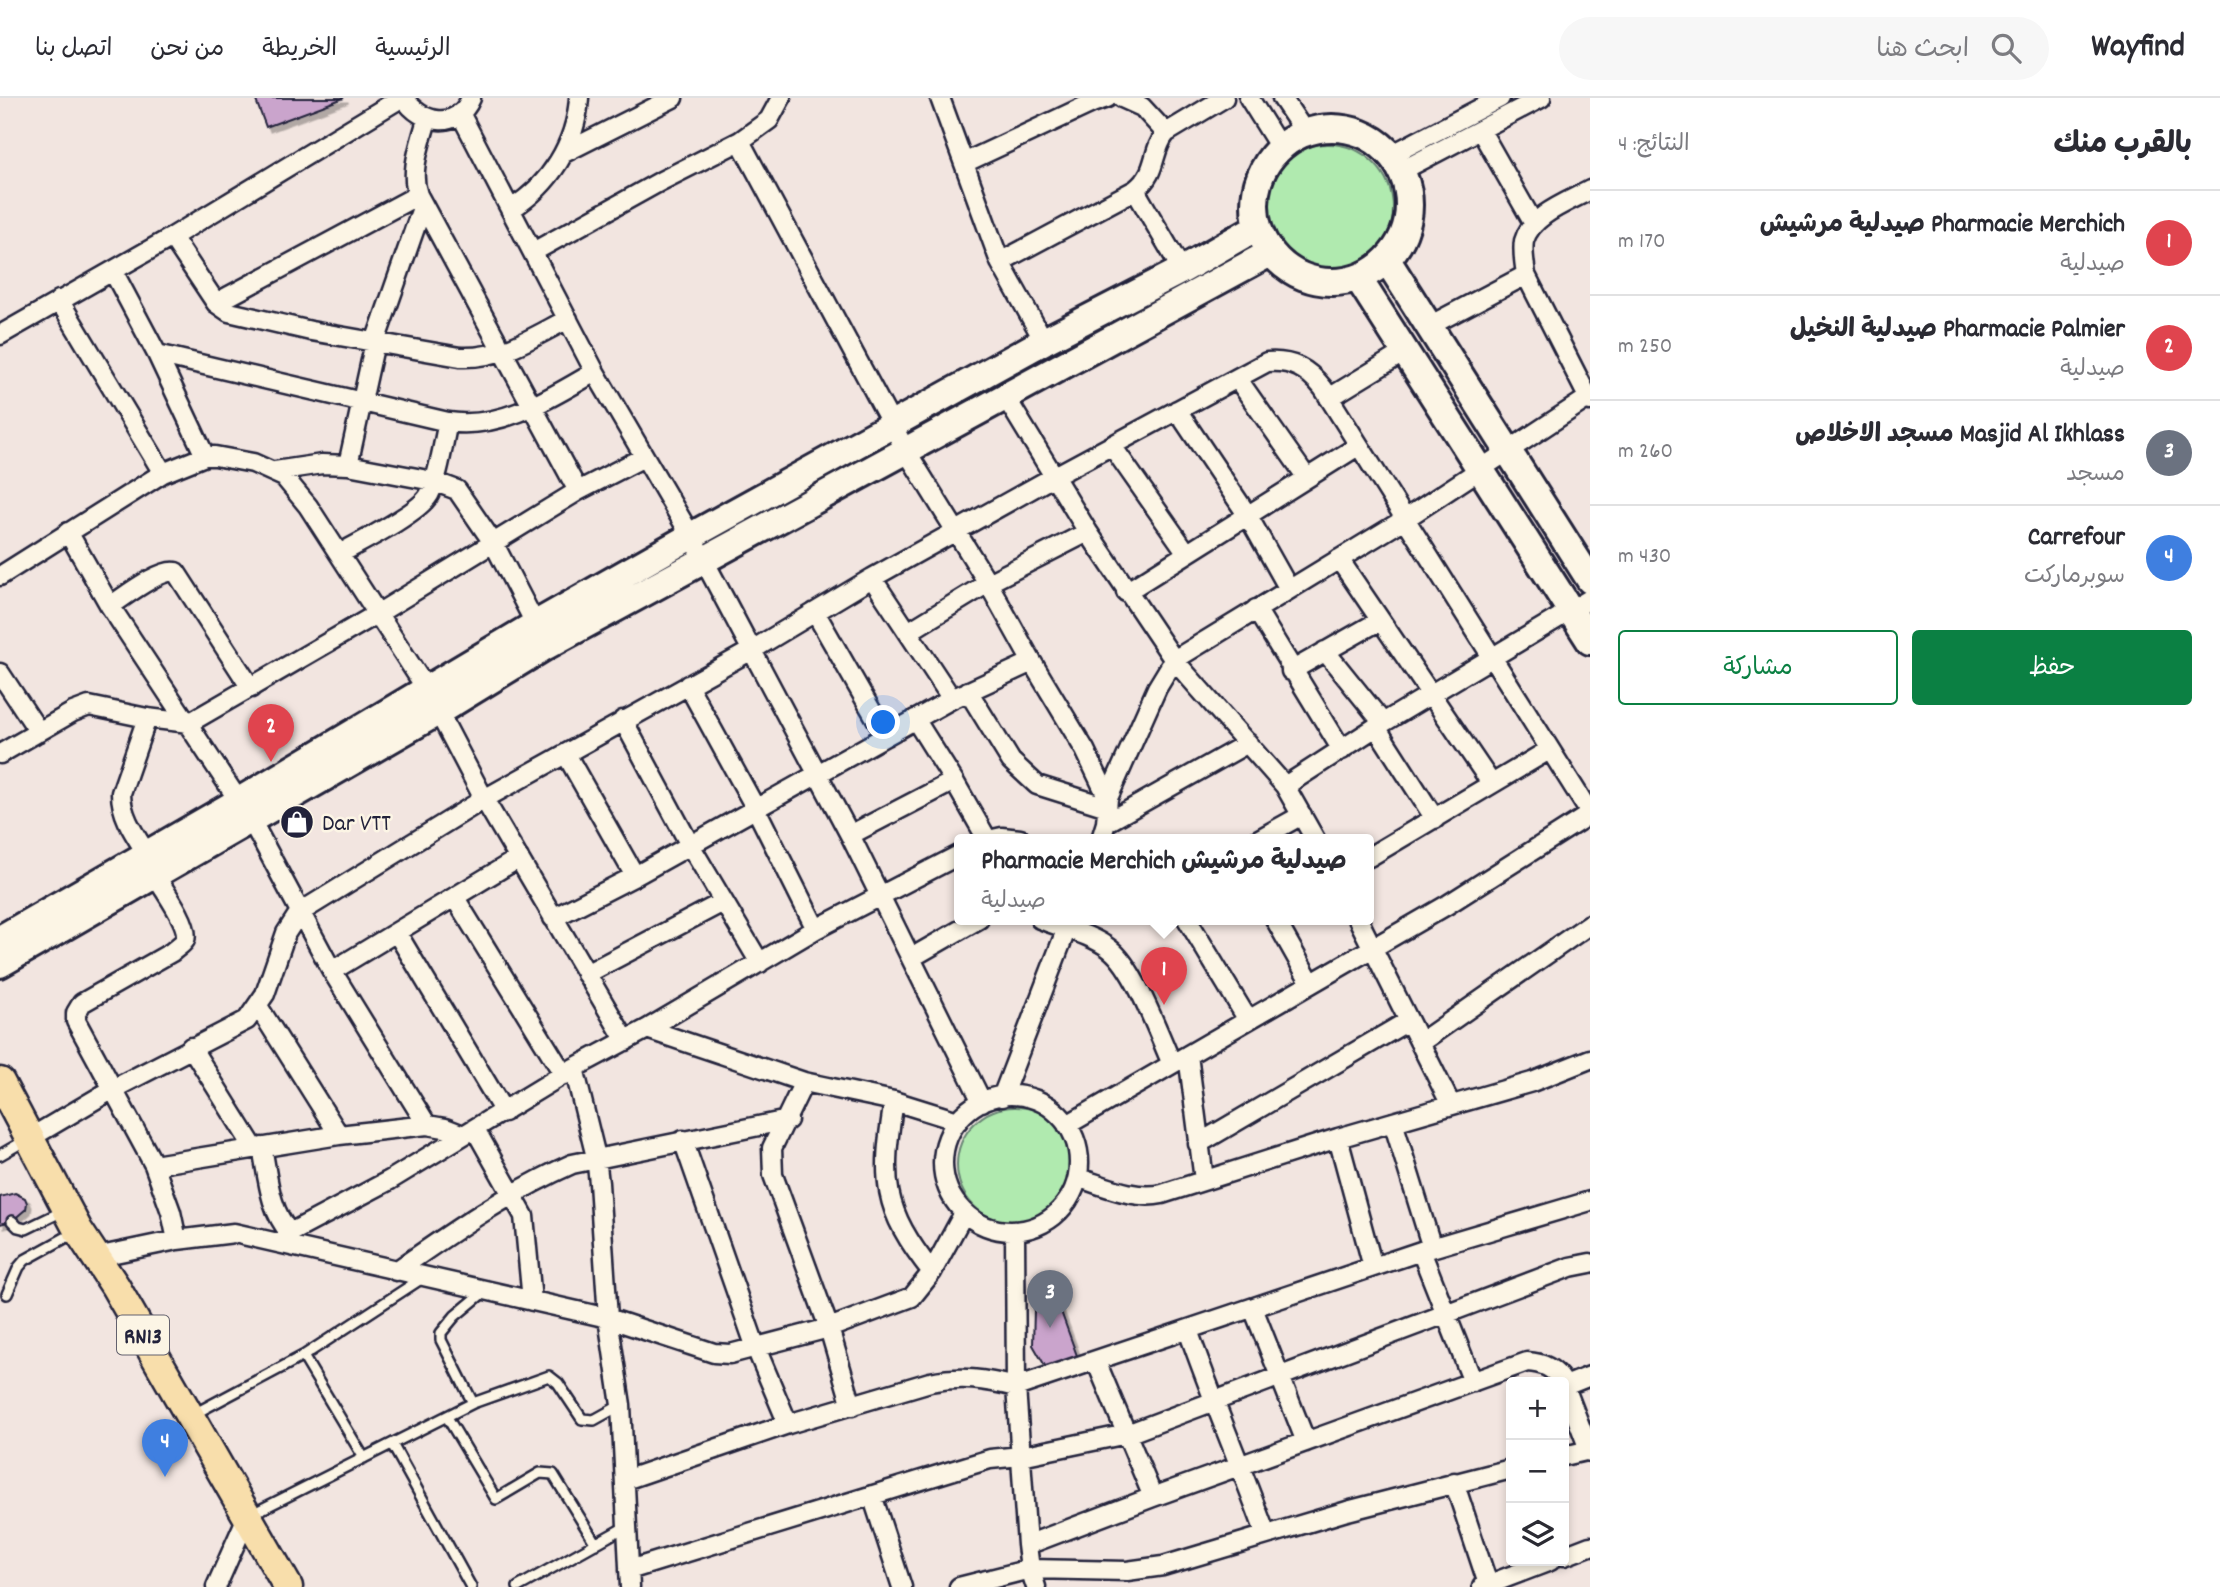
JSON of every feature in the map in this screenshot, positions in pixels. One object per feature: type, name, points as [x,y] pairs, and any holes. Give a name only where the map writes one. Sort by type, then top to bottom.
[{"type":"main road","name":"RN13","points":[[0,1082],[73,1220],[191,1416],[288,1587]]},
{"type":"street","points":[[0,335],[172,237],[403,98],[413,111],[427,119],[444,120],[460,113],[471,98]]},
{"type":"street","points":[[512,209],[547,179],[564,153],[576,122],[579,98]]},
{"type":"street","points":[[564,153],[673,98]]},
{"type":"street","points":[[533,252],[740,141],[769,120],[781,98]]},
{"type":"street","points":[[940,98],[1000,262],[1044,341]]},
{"type":"street","points":[[964,163],[1107,98]]},
{"type":"street","points":[[1122,98],[1142,107],[1166,133]]},
{"type":"street","points":[[1000,262],[1135,190],[1150,175],[1161,139],[1166,133],[1224,98]]},
{"type":"street","points":[[1249,98],[1279,146]]},
{"type":"street","points":[[1282,98],[1304,131]]},
{"type":"street","points":[[1396,163],[1500,98]]},
{"type":"street","points":[[1396,163],[1480,131],[1541,98]]},
{"type":"street","points":[[460,113],[595,372],[691,536],[850,835],[982,1102]]},
{"type":"street","points":[[427,119],[414,172],[420,200],[505,351],[579,491]]},
{"type":"street","points":[[1336,127],[1364,134],[1396,163],[1409,200],[1408,221],[1400,241],[1387,260],[1358,278],[1339,282],[1310,279],[1284,266],[1270,253],[1257,227],[1254,200],[1261,173],[1279,146],[1304,131],[1336,127]]},
{"type":"street","points":[[1480,131],[1534,224]]},
{"type":"street","points":[[740,141],[905,449],[988,583],[1085,750],[1106,817]]},
{"type":"street","points":[[1135,190],[1182,270]]},
{"type":"street","points":[[1106,817],[1157,688],[1174,660],[1405,519],[1589,400],[1526,275],[1524,244],[1534,224],[1545,215],[1590,190]]},
{"type":"street","points":[[216,303],[420,200]]},
{"type":"street","points":[[348,465],[374,342],[420,200]]},
{"type":"street","points":[[0,964],[151,864],[541,635],[691,536],[1257,227]]},
{"type":"street","points":[[172,237],[216,303],[237,315],[374,342],[481,357],[505,351],[568,319]]},
{"type":"street","points":[[541,635],[704,561],[905,449],[1270,253]]},
{"type":"street","points":[[1387,260],[1590,580]]},
{"type":"street","points":[[113,271],[157,354],[205,457]]},
{"type":"street","points":[[1429,326],[1526,275]]},
{"type":"street","points":[[1358,278],[1482,470],[1580,604],[1590,641]]},
{"type":"street","points":[[60,300],[163,473]]},
{"type":"street","points":[[1329,398],[1406,351]]},
{"type":"street","points":[[157,354],[448,422],[472,424],[534,407],[595,372]]},
{"type":"street","points":[[30,1138],[113,1088],[191,1046],[247,1020],[258,1006],[274,974],[286,933],[299,913],[484,799],[752,650],[872,578],[1053,477],[1268,362],[1287,362],[1307,370],[1329,398],[1590,813],[1447,905],[1067,1125]]},
{"type":"street","points":[[1237,378],[1307,478]]},
{"type":"street","points":[[1004,396],[1126,592],[1174,660],[1285,786],[1312,834]]},
{"type":"street","points":[[1177,410],[1248,516],[1289,589]]},
{"type":"street","points":[[339,554],[419,505],[429,494],[448,422]]},
{"type":"street","points":[[1112,446],[1187,553]]},
{"type":"street","points":[[1126,592],[1358,446]]},
{"type":"street","points":[[0,576],[163,473],[205,457],[231,458],[275,471],[297,489],[432,701],[484,799],[626,1041]]},
{"type":"street","points":[[0,754],[89,706],[147,718],[189,723],[377,614],[579,491],[644,457]]},
{"type":"street","points":[[275,471],[306,465],[348,465],[433,481],[457,490],[494,544],[541,635]]},
{"type":"street","points":[[68,532],[110,606],[244,810],[332,971],[427,1125]]},
{"type":"street","points":[[908,632],[988,583],[1088,532]]},
{"type":"street","points":[[1339,559],[1491,783]]},
{"type":"street","points":[[110,606],[161,574],[171,570],[176,572],[251,688]]},
{"type":"street","points":[[872,578],[952,699]]},
{"type":"street","points":[[1285,786],[1379,725],[1580,604]]},
{"type":"street","points":[[1256,609],[1342,750]]},
{"type":"street","points":[[815,612],[886,736]]},
{"type":"street","points":[[1292,671],[1379,621]]},
{"type":"street","points":[[1325,651],[1379,725],[1435,819]]},
{"type":"street","points":[[553,918],[635,876],[952,699],[1032,662]]},
{"type":"street","points":[[0,673],[38,732]]},
{"type":"street","points":[[688,685],[756,809],[816,929]]},
{"type":"street","points":[[968,691],[1011,761],[1037,785],[1106,817]]},
{"type":"street","points":[[147,718],[121,793],[121,806],[125,818],[185,925],[186,938],[172,952],[89,998],[76,1013],[78,1027],[153,1165],[165,1193],[177,1240]]},
{"type":"street","points":[[915,719],[984,834]]},
{"type":"street","points":[[623,720],[690,845],[760,963]]},
{"type":"street","points":[[1106,817],[1248,743]]},
{"type":"street","points":[[1374,855],[1549,750]]},
{"type":"street","points":[[566,754],[635,876]]},
{"type":"street","points":[[850,835],[954,780]]},
{"type":"street","points":[[1268,834],[1301,815]]},
{"type":"street","points":[[332,971],[519,858]]},
{"type":"street","points":[[286,1238],[390,1180],[569,1072],[816,929],[954,858]]},
{"type":"street","points":[[0,939],[151,864]]},
{"type":"street","points":[[454,898],[569,1072],[596,1157],[608,1318],[621,1405],[629,1579],[872,1495],[989,1459],[1021,1456],[1127,1434],[1570,1267],[1590,1263]]},
{"type":"street","points":[[586,974],[723,902]]},
{"type":"street","points":[[1421,1042],[1590,924]]},
{"type":"street","points":[[911,958],[969,925]]},
{"type":"street","points":[[1002,1097],[1069,925]]},
{"type":"street","points":[[1071,925],[1112,950],[1126,968],[1172,1064]]},
{"type":"street","points":[[1191,925],[1248,1020]]},
{"type":"street","points":[[1278,925],[1311,984]]},
{"type":"street","points":[[1361,925],[1451,1105]]},
{"type":"street","points":[[397,933],[504,1111]]},
{"type":"street","points":[[258,1006],[339,1135]]},
{"type":"street","points":[[1198,1144],[1408,1021]]},
{"type":"street","points":[[647,1029],[804,1082],[894,1101],[958,1121]]},
{"type":"street","points":[[191,1046],[258,1148],[273,1206],[286,1238]]},
{"type":"street","points":[[1188,1055],[1204,1180]]},
{"type":"street","points":[[1079,1178],[1125,1193],[1151,1196],[1532,1082],[1590,1059]]},
{"type":"street","points":[[804,1082],[788,1120],[772,1148],[773,1175],[829,1328],[852,1406]]},
{"type":"street","points":[[1011,1095],[1031,1098],[1050,1107],[1075,1138],[1080,1157],[1079,1178],[1066,1205],[1044,1224],[1015,1232],[987,1228],[964,1213],[951,1197],[944,1178],[943,1158],[948,1138],[958,1121],[982,1102],[1002,1097],[1011,1095]]},
{"type":"street","points":[[894,1101],[887,1162],[889,1199],[899,1225],[932,1272]]},
{"type":"street","points":[[396,1271],[458,1228],[541,1178],[572,1164],[788,1120]]},
{"type":"street","points":[[1393,1122],[1446,1315],[1472,1382]]},
{"type":"street","points":[[153,1165],[339,1135],[427,1125],[469,1132],[514,1195],[524,1216],[532,1301]]},
{"type":"street","points":[[1338,1138],[1373,1267]]},
{"type":"street","points":[[683,1140],[757,1348],[788,1424]]},
{"type":"street","points":[[625,1480],[897,1390],[951,1378],[978,1378],[1016,1387],[1373,1267],[1590,1201]]},
{"type":"street","points":[[96,1257],[177,1240],[234,1233],[286,1238],[396,1271],[608,1318],[714,1353],[730,1354],[829,1328],[912,1297],[932,1272],[964,1213]]},
{"type":"street","points":[[1015,1232],[1016,1387],[1027,1545],[1036,1587]]},
{"type":"street","points":[[1253,1308],[1306,1442]]},
{"type":"street","points":[[1188,1330],[1266,1535]]},
{"type":"street","points":[[1096,1362],[1153,1496]]},
{"type":"street","points":[[1027,1545],[1153,1496],[1527,1362],[1540,1363],[1553,1369],[1559,1377]]},
{"type":"street","points":[[1569,1383],[1590,1377]]},
{"type":"street","points":[[1569,1397],[1590,1451],[1569,1455]]},
{"type":"street","points":[[959,1587],[1030,1569],[1146,1570],[1183,1562],[1266,1535],[1454,1482],[1506,1470]]},
{"type":"street","points":[[1454,1482],[1486,1586],[1537,1566]]},
{"type":"street","points":[[872,1495],[902,1587]]},
{"type":"street","points":[[216,1587],[247,1517]]},
{"type":"street","points":[[1569,1554],[1590,1546]]},
{"type":"lane","points":[[0,1155],[30,1138]]},
{"type":"lane","points":[[12,1221],[18,1227],[26,1229],[73,1220]]},
{"type":"lane","points":[[6,1294],[25,1260],[73,1220]]},
{"type":"lane","points":[[191,1416],[303,1356],[424,1277]]},
{"type":"lane","points":[[473,1403],[444,1348],[441,1333],[485,1291]]},
{"type":"lane","points":[[303,1356],[364,1458]]},
{"type":"lane","points":[[247,1517],[473,1403],[549,1376],[558,1383],[582,1419],[593,1419],[621,1405]]},
{"type":"lane","points":[[447,1417],[496,1499],[540,1473],[553,1474],[596,1544]]},
{"type":"lane","points":[[392,1444],[471,1587]]},
{"type":"lane","points":[[519,1587],[627,1527]]},
{"type":"green space","points":[[1328,144],[1353,149],[1374,163],[1388,184],[1393,209],[1388,234],[1374,255],[1353,269],[1328,274],[1303,269],[1282,255],[1268,234],[1263,209],[1268,184],[1282,163],[1303,149]]},
{"type":"green space","points":[[1015,1107],[1037,1112],[1056,1124],[1068,1143],[1073,1165],[1068,1187],[1056,1206],[1037,1218],[1015,1223],[993,1218],[974,1206],[962,1187],[957,1165],[962,1143],[974,1124],[993,1112]]},
{"type":"building","points":[[255,98],[344,98],[266,127]]},
{"type":"building","points":[[15,1193],[25,1198],[26,1209],[12,1221],[0,1224],[0,1197]]},
{"type":"building","points":[[1059,1306],[1080,1364],[1048,1371],[1033,1345],[1034,1310]]},
{"type":"place","name":"Pharmacie Palmier صيدلية النخيل","points":[[271,762]]},
{"type":"place","name":"Dar VTT","points":[[297,822]]},
{"type":"place","name":"Pharmacie Merchich صيدلية مرشيش","points":[[1164,1005]]},
{"type":"place","name":"Masjid Al Ikhlass مسجد الاخلاص","points":[[1050,1328]]},
{"type":"place","name":"Carrefour","points":[[165,1477]]}]
